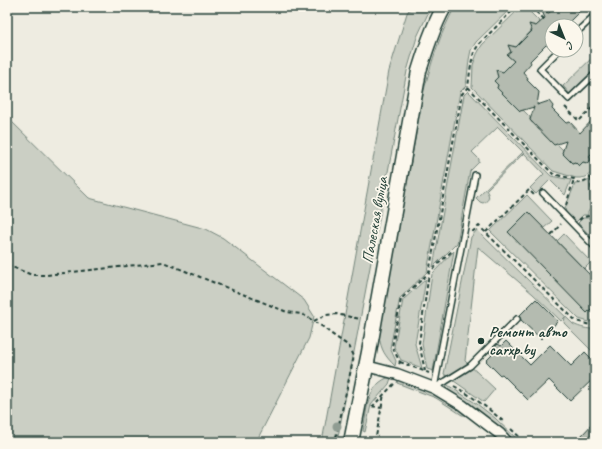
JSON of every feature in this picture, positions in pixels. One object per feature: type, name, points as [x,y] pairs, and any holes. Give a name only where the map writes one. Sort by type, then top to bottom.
[{"type":"main road","name":"Палеская вуліца","points":[[351,442],[419,71],[428,43],[444,7]]},
{"type":"street","points":[[366,366],[397,374],[434,388],[462,405],[500,434],[507,442]]},
{"type":"lane","points":[[584,25],[595,15]]},
{"type":"lane","points":[[551,58],[540,69],[569,99],[595,74]]},
{"type":"lane","points":[[434,388],[476,175]]},
{"type":"lane","points":[[543,193],[595,247]]},
{"type":"lane","points":[[434,388],[470,366],[517,319]]},
{"type":"path","points":[[425,371],[419,344],[430,272],[462,94],[468,87],[474,52],[479,44],[516,7]]},
{"type":"path","points":[[531,7],[544,19]]},
{"type":"path","points":[[468,87],[552,174],[574,179],[578,183],[584,182],[595,174]]},
{"type":"path","points":[[591,178],[595,213],[593,218],[595,226]]},
{"type":"path","points":[[486,232],[529,190]]},
{"type":"path","points":[[583,217],[595,213]]},
{"type":"path","points":[[551,235],[562,224]]},
{"type":"path","points":[[400,362],[392,346],[401,300],[479,226],[576,321],[583,324],[595,325]]},
{"type":"path","points":[[7,265],[32,275],[46,275],[163,262],[287,312],[302,314],[350,346],[354,356],[335,442]]},
{"type":"path","points":[[590,275],[595,270]]},
{"type":"path","points":[[314,321],[326,315],[336,314],[360,319]]},
{"type":"path","points":[[382,408],[372,406],[394,384]]},
{"type":"path","points":[[375,442],[384,394]]},
{"type":"shaded area","points":[[411,7],[431,7],[417,37],[407,71],[337,442],[322,442],[389,71],[407,13]]},
{"type":"shaded area","points":[[455,7],[512,7],[476,42],[471,50],[466,86],[460,92],[427,272],[400,298],[390,348],[396,361],[395,366],[384,352],[379,336],[424,90],[433,58]]},
{"type":"shaded area","points":[[521,7],[527,9],[540,22],[536,26],[533,25],[531,31],[516,47],[513,46],[510,49],[511,52],[507,55],[514,61],[503,72],[500,71],[497,74],[498,77],[494,81],[498,85],[497,88],[520,111],[523,110],[530,117],[532,123],[535,122],[538,124],[537,128],[539,130],[543,129],[545,132],[544,135],[547,138],[550,137],[563,150],[572,163],[575,162],[579,166],[583,162],[587,163],[595,150],[595,170],[586,177],[576,178],[553,171],[472,87],[473,65],[482,45]]},
{"type":"shaded area","points":[[595,55],[595,69],[570,94],[563,86]]},
{"type":"shaded area","points":[[468,91],[551,176],[571,180],[565,195],[550,180],[536,194],[530,188],[544,174],[524,153],[486,190],[489,196],[487,201],[483,203],[480,202],[476,198],[523,152],[498,127],[472,152],[479,159],[479,162],[470,171],[457,243],[433,267],[464,95]]},
{"type":"shaded area","points":[[7,117],[89,198],[206,229],[223,238],[304,300],[314,316],[309,338],[256,442],[7,442]]},
{"type":"shaded area","points":[[589,180],[591,207],[588,211],[588,215],[583,215],[576,222],[566,213],[565,208],[575,184],[584,183]]},
{"type":"shaded area","points":[[527,195],[552,221],[544,228],[595,305],[595,321],[589,322],[579,319],[490,231]]},
{"type":"shaded area","points":[[583,218],[591,218],[595,232],[595,241],[578,223]]},
{"type":"shaded area","points":[[477,230],[573,324],[584,328],[595,329],[595,354],[564,323],[565,317],[561,321],[533,294],[478,247],[465,361],[495,389],[484,402],[444,374],[471,237]]},
{"type":"shaded area","points":[[564,234],[591,262],[584,269],[557,241]]},
{"type":"shaded area","points":[[454,251],[433,371],[427,369],[422,344],[432,274]]},
{"type":"shaded area","points":[[426,279],[415,344],[422,368],[401,360],[394,347],[403,300]]},
{"type":"shaded area","points":[[387,378],[391,378],[389,384],[371,405],[365,432],[363,431],[371,394],[380,382]]},
{"type":"shaded area","points":[[398,380],[437,395],[467,415],[462,415],[436,398],[397,383]]},
{"type":"shaded area","points":[[446,384],[477,404],[495,418],[520,442],[516,442],[484,414],[443,386]]},
{"type":"building","points":[[555,7],[584,7],[573,18],[545,18],[542,11],[549,13]]},
{"type":"building","points":[[544,19],[544,47],[530,61],[531,63],[523,72],[528,78],[527,80],[539,92],[537,105],[549,101],[553,106],[552,109],[566,123],[570,122],[580,133],[595,117],[595,150],[589,156],[591,160],[587,163],[583,162],[579,166],[575,162],[572,163],[562,153],[566,141],[554,145],[530,120],[534,107],[520,111],[497,88],[498,85],[494,81],[498,77],[496,70],[503,72],[514,61],[507,55],[511,52],[508,45],[516,47],[532,31],[529,24],[536,26]]},
{"type":"building","points":[[528,212],[595,280],[595,305],[587,313],[508,232]]},
{"type":"building","points":[[536,299],[558,321],[541,339],[521,320],[519,316]]},
{"type":"building","points":[[506,341],[530,365],[550,345],[571,366],[585,352],[595,362],[595,377],[570,401],[549,380],[528,400],[502,374],[500,375],[486,361],[492,355],[489,352],[498,344],[501,346]]},
{"type":"building","points":[[595,421],[595,442],[588,442],[581,436]]},
{"type":"place","name":"Ремонт авто carxp.by","points":[[481,341]]}]
